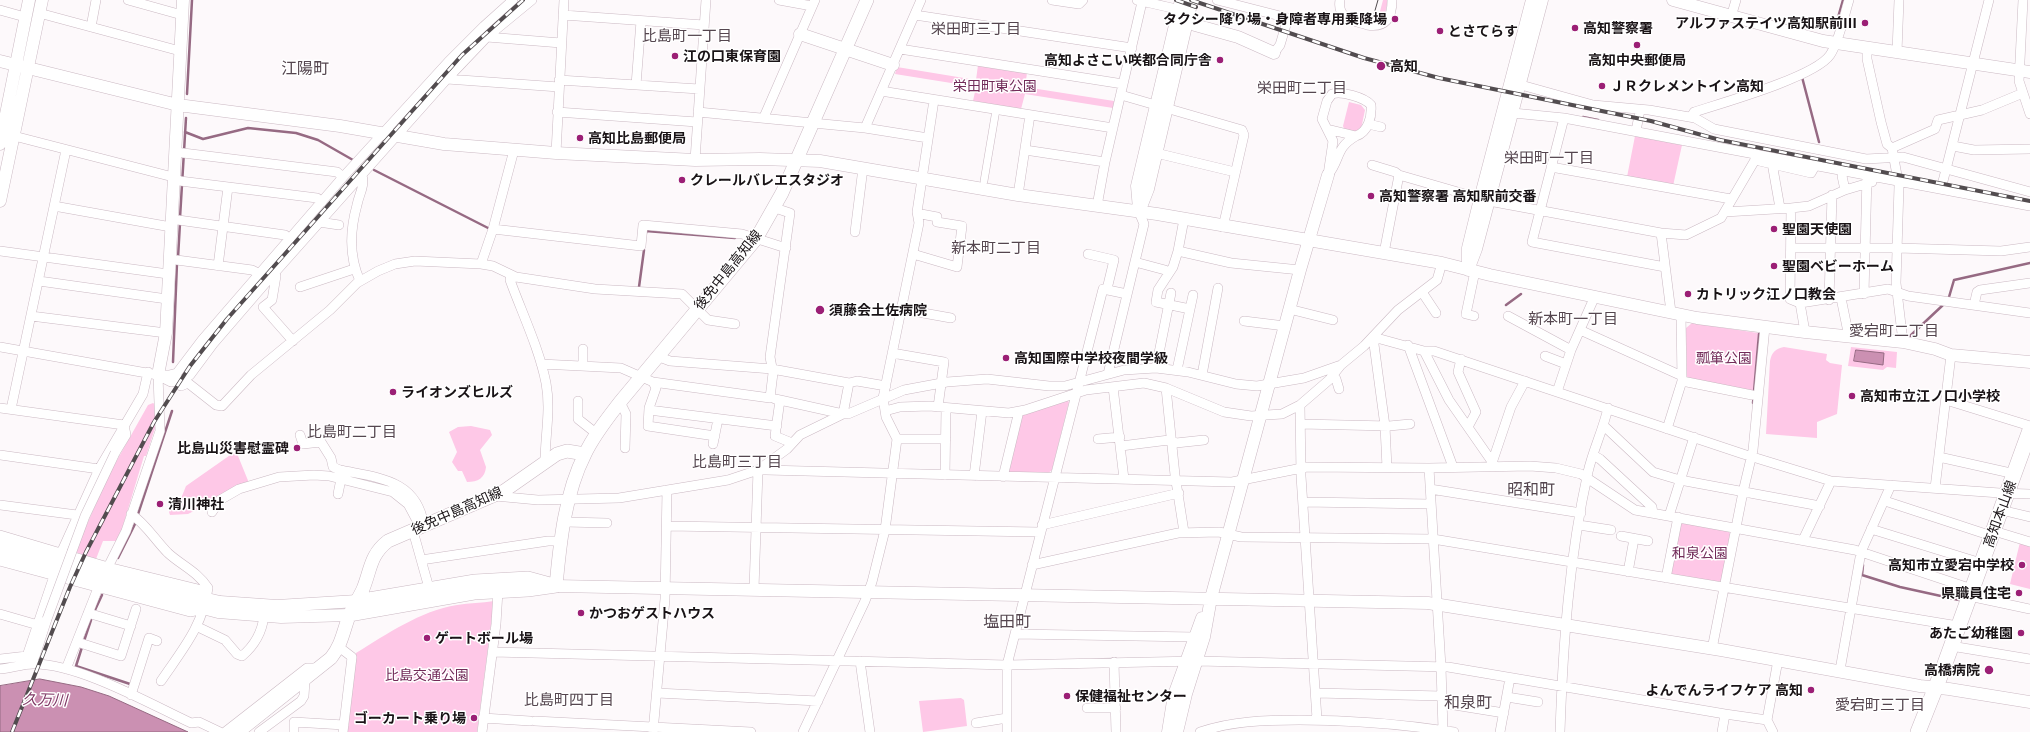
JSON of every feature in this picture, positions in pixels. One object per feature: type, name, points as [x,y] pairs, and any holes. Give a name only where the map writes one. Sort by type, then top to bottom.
[{"type":"main road","name":"後免中島高知線","points":[[556,586],[564,522],[585,454],[597,434],[640,376],[756,239],[775,208],[867,0]]},
{"type":"main road","name":"高知本山線","points":[[1918,732],[1971,593],[2030,430]]},
{"type":"main road","name":"後免中島高知線","points":[[238,732],[283,696],[305,681],[331,658],[340,647],[349,615],[357,601],[375,554],[388,541],[495,496],[556,454],[566,451],[585,454]]},
{"type":"main road","points":[[357,601],[475,581],[528,578],[556,586]]},
{"type":"main road","points":[[349,615],[438,598],[556,586]]},
{"type":"street","points":[[0,201],[14,136],[22,66],[25,17],[29,0]]},
{"type":"street","points":[[0,144],[3,119],[22,66],[42,0]]},
{"type":"street","points":[[91,26],[96,0]]},
{"type":"street","points":[[128,0],[182,15]]},
{"type":"street","points":[[61,553],[99,469],[153,374],[166,333],[168,274],[175,260],[181,152],[178,105],[183,0]]},
{"type":"street","points":[[479,22],[503,0]]},
{"type":"street","points":[[0,347],[153,374],[169,376],[177,373],[202,340],[343,178],[448,62],[484,26],[513,0]]},
{"type":"street","points":[[153,374],[166,381],[177,382],[190,375],[213,344],[271,276],[447,79],[487,37],[532,0]]},
{"type":"street","points":[[556,153],[564,0]]},
{"type":"street","points":[[695,160],[706,0]]},
{"type":"street","points":[[764,117],[814,3],[779,0]]},
{"type":"street","points":[[865,128],[921,0]]},
{"type":"street","points":[[1052,0],[1079,4],[1082,0]]},
{"type":"street","points":[[1139,212],[1148,189],[1156,153],[1162,106],[1182,10],[1192,0]]},
{"type":"street","points":[[1097,206],[1105,162],[1132,48],[1140,1],[1182,10],[1195,25],[1238,37],[1274,53],[1280,45],[1288,18],[1217,0]]},
{"type":"street","points":[[1340,0],[1340,7],[1343,16],[1347,19],[1378,26],[1385,23],[1389,17],[1392,0]]},
{"type":"street","points":[[1474,316],[1466,314],[1471,270],[1484,200],[1532,0]]},
{"type":"street","points":[[1484,200],[1514,113],[1542,0]]},
{"type":"street","points":[[1673,0],[1731,17],[1835,43],[2024,71]]},
{"type":"street","points":[[1731,17],[1736,0]]},
{"type":"street","points":[[1691,117],[1694,112],[1786,82],[1829,57],[1849,0]]},
{"type":"street","points":[[1897,52],[1899,0]]},
{"type":"street","points":[[1941,189],[1989,0]]},
{"type":"street","points":[[2023,0],[2024,71],[2020,82],[2030,114]]},
{"type":"street","points":[[0,10],[25,17]]},
{"type":"street","points":[[39,13],[180,51]]},
{"type":"street","points":[[563,15],[704,25]]},
{"type":"street","points":[[915,15],[1132,48]]},
{"type":"street","points":[[636,85],[641,21]]},
{"type":"street","points":[[800,34],[893,65]]},
{"type":"street","points":[[487,37],[561,43]]},
{"type":"street","points":[[1867,48],[1867,59],[1881,122],[1887,144],[1892,148],[1899,186],[1897,292],[1903,342]]},
{"type":"street","points":[[900,49],[1123,84]]},
{"type":"street","points":[[0,61],[178,105],[340,126],[444,144],[556,153],[695,160],[820,161],[1018,195],[1184,219],[1223,227],[1442,263],[1676,313],[1765,327],[1903,342],[1935,349],[1951,355],[2030,362]]},
{"type":"street","points":[[447,79],[559,84],[636,85],[699,89]]},
{"type":"street","points":[[1521,85],[1582,103],[1691,117],[1698,119],[1714,129],[1866,159],[1903,157],[2030,192]]},
{"type":"street","points":[[881,91],[1113,128]]},
{"type":"street","points":[[1168,732],[1171,708],[1192,661],[1208,617],[1210,602],[1289,309],[1328,175],[1333,141],[1322,119],[1328,98],[1334,93],[1361,98],[1369,102],[1371,110],[1368,124],[1364,133],[1356,136],[1343,145],[1334,168],[1328,175]]},
{"type":"street","points":[[1892,148],[1934,129],[1938,120],[1982,110],[2023,94]]},
{"type":"street","points":[[1121,95],[1242,130],[1244,136],[1223,227]]},
{"type":"street","points":[[803,732],[838,661],[869,592],[885,530],[897,439],[886,417],[883,398],[919,223],[917,212],[934,100]]},
{"type":"street","points":[[1108,374],[1144,224],[1139,212],[1137,186],[1162,106]]},
{"type":"street","points":[[984,181],[996,110]]},
{"type":"street","points":[[1636,131],[1640,110]]},
{"type":"street","points":[[557,112],[697,122]]},
{"type":"street","points":[[698,112],[814,122],[928,138]]},
{"type":"street","points":[[1514,113],[1564,118],[1636,131],[1755,157],[1816,164],[1867,179],[1883,181]]},
{"type":"street","points":[[1018,195],[1030,115]]},
{"type":"street","points":[[1564,118],[1532,242],[1665,266]]},
{"type":"street","points":[[1368,124],[1382,128]]},
{"type":"street","points":[[1327,129],[1356,136]]},
{"type":"street","points":[[14,136],[179,180],[316,198],[322,202]]},
{"type":"street","points":[[1952,146],[1974,150],[2030,149]]},
{"type":"street","points":[[11,409],[66,150]]},
{"type":"street","points":[[481,264],[493,229],[514,150]]},
{"type":"street","points":[[1025,150],[1105,162]]},
{"type":"street","points":[[181,152],[337,172],[343,178]]},
{"type":"street","points":[[1156,153],[1235,172]]},
{"type":"street","points":[[1755,157],[1811,173],[1816,164]]},
{"type":"street","points":[[1372,165],[1395,172],[1399,176],[1484,200],[1661,233],[1686,235],[1717,221],[1725,212],[1755,157]]},
{"type":"street","points":[[1772,163],[1780,208]]},
{"type":"street","points":[[1551,167],[1731,199]]},
{"type":"street","points":[[855,232],[863,168]]},
{"type":"street","points":[[360,281],[354,269],[351,240],[356,205],[364,183],[362,175]]},
{"type":"street","points":[[1384,253],[1399,176]]},
{"type":"street","points":[[1842,176],[1845,190]]},
{"type":"street","points":[[1864,294],[1867,179]]},
{"type":"street","points":[[1725,212],[1809,206],[1867,179],[1897,180],[2030,206]]},
{"type":"street","points":[[218,266],[228,187]]},
{"type":"street","points":[[1829,300],[1832,195]]},
{"type":"street","points":[[54,206],[285,235],[290,239]]},
{"type":"street","points":[[770,398],[773,373],[770,357],[790,213],[775,208]]},
{"type":"street","points":[[1791,208],[1790,299],[1800,303],[1829,300],[1888,289],[1908,296],[2030,313]]},
{"type":"street","points":[[912,254],[957,266],[962,226],[937,222],[937,217],[921,214],[918,217]]},
{"type":"street","points":[[1184,219],[1178,251],[1169,273],[1158,290],[1156,302],[1190,309]]},
{"type":"street","points":[[319,222],[339,226]]},
{"type":"street","points":[[493,229],[641,246],[642,225],[742,234],[786,248]]},
{"type":"street","points":[[1661,233],[1665,266],[1676,313],[1682,378],[1667,429]]},
{"type":"street","points":[[1791,248],[1831,250],[1897,248],[2001,251],[2030,246]]},
{"type":"street","points":[[0,251],[168,274]]},
{"type":"street","points":[[1178,251],[1231,263],[1300,270]]},
{"type":"street","points":[[1088,254],[1114,260],[1107,289]]},
{"type":"street","points":[[175,260],[252,270],[260,274],[276,276],[272,300],[263,307],[293,341]]},
{"type":"street","points":[[177,382],[181,386],[188,382],[216,405],[222,406],[251,375],[330,310],[349,289],[378,270],[395,264],[415,261],[481,264],[493,266],[511,275],[595,289],[682,294],[708,320],[735,324]]},
{"type":"street","points":[[1135,262],[1165,270],[1169,273]]},
{"type":"street","points":[[885,411],[900,407],[942,407],[1009,413],[1078,393],[1144,383],[1166,388],[1218,410],[1236,414],[1260,416],[1282,414],[1300,405],[1333,375],[1341,365],[1373,337],[1398,310],[1437,280],[1442,263]]},
{"type":"street","points":[[300,287],[354,269]]},
{"type":"street","points":[[511,275],[510,280],[541,364],[546,384],[548,407],[545,462]]},
{"type":"street","points":[[38,280],[167,299]]},
{"type":"street","points":[[1974,305],[1977,292],[1980,290],[2030,283]]},
{"type":"street","points":[[1202,376],[1218,288]]},
{"type":"street","points":[[1007,732],[1007,665],[1041,529],[1078,393],[1079,382],[1103,289],[1127,294]]},
{"type":"street","points":[[1422,292],[1436,313]]},
{"type":"street","points":[[1156,368],[1171,293]]},
{"type":"street","points":[[1177,370],[1193,295]]},
{"type":"street","points":[[1558,392],[1571,350],[1595,296]]},
{"type":"street","points":[[1841,298],[1849,337]]},
{"type":"street","points":[[1800,303],[1805,332]]},
{"type":"street","points":[[901,309],[951,318]]},
{"type":"street","points":[[1289,309],[1332,320]]},
{"type":"street","points":[[31,316],[166,333]]},
{"type":"street","points":[[1508,316],[1571,350]]},
{"type":"street","points":[[1244,321],[1285,326]]},
{"type":"street","points":[[1712,649],[1751,456],[1765,327]]},
{"type":"street","points":[[1580,330],[1682,378],[1752,395]]},
{"type":"street","points":[[1373,337],[1408,345],[1424,351],[1434,351],[1461,359],[1694,438],[1831,481],[2030,494]]},
{"type":"street","points":[[1373,337],[1385,426],[1387,468]]},
{"type":"street","points":[[1408,345],[1453,467]]},
{"type":"street","points":[[582,365],[583,349]]},
{"type":"street","points":[[1424,351],[1449,400],[1493,464]]},
{"type":"street","points":[[892,353],[944,362],[942,407],[946,439],[945,475]]},
{"type":"street","points":[[1935,488],[1951,355]]},
{"type":"street","points":[[657,356],[670,361],[772,368],[849,383],[857,382],[886,386]]},
{"type":"street","points":[[1545,356],[1566,364]]},
{"type":"street","points":[[1461,359],[1458,372],[1476,412],[1468,427]]},
{"type":"street","points":[[541,364],[621,368],[653,382],[770,398],[844,414]]},
{"type":"street","points":[[495,496],[521,500],[619,498],[728,480],[758,470],[787,449],[800,435],[844,414],[848,414],[904,390],[942,384],[987,379],[1049,386],[1065,386],[1132,369],[1156,368],[1177,370],[1236,384],[1257,386],[1304,378],[1341,365]]},
{"type":"street","points":[[108,566],[126,531],[160,431],[153,374]]},
{"type":"street","points":[[1333,375],[1336,379],[1338,389]]},
{"type":"street","points":[[1493,464],[1511,407],[1525,381]]},
{"type":"street","points":[[653,382],[656,388],[649,410],[648,426],[714,440],[718,419]]},
{"type":"street","points":[[844,414],[849,383]]},
{"type":"street","points":[[1113,387],[1124,479]]},
{"type":"street","points":[[1166,388],[1171,442],[1184,532]]},
{"type":"street","points":[[780,400],[776,436],[792,443]]},
{"type":"street","points":[[1946,400],[2030,426]]},
{"type":"street","points":[[578,401],[578,419],[597,434]]},
{"type":"street","points":[[620,402],[626,414],[625,448]]},
{"type":"street","points":[[1300,405],[1301,468],[1315,664],[1317,719]]},
{"type":"street","points":[[0,408],[124,425]]},
{"type":"street","points":[[1560,732],[1562,687],[1573,563],[1587,477],[1593,455],[1604,426],[1608,408]]},
{"type":"street","points":[[649,410],[777,426]]},
{"type":"street","points":[[974,476],[982,411]]},
{"type":"street","points":[[1003,477],[1019,411]]},
{"type":"street","points":[[1301,424],[1385,426],[1410,424]]},
{"type":"street","points":[[0,659],[35,656],[85,516],[115,453],[126,435],[124,425]]},
{"type":"street","points":[[1604,426],[1653,472],[1680,480],[1820,506]]},
{"type":"street","points":[[300,435],[304,444],[320,442],[331,458],[333,467],[389,480],[402,487],[414,499],[422,515],[418,528]]},
{"type":"street","points":[[1666,578],[1680,480],[1694,438]]},
{"type":"street","points":[[897,439],[946,439]]},
{"type":"street","points":[[1098,439],[1120,441],[1169,440],[1171,442],[1204,440]]},
{"type":"street","points":[[0,455],[99,469]]},
{"type":"street","points":[[1593,455],[1600,459],[1652,507],[1653,513]]},
{"type":"street","points":[[1939,457],[2015,474]]},
{"type":"street","points":[[758,470],[1232,482],[1243,481],[1301,468],[1428,468],[1493,464],[1556,468],[1581,474],[1587,477],[1635,510],[1674,516],[1861,552],[1971,593],[2030,609]]},
{"type":"street","points":[[1428,468],[1441,667],[1443,730]]},
{"type":"street","points":[[754,589],[758,470]]},
{"type":"street","points":[[212,512],[220,500],[239,488],[279,478],[314,475],[341,479],[393,492],[405,500],[416,519],[421,560],[429,588]]},
{"type":"street","points":[[338,494],[341,479]]},
{"type":"street","points":[[1803,540],[1831,481]]},
{"type":"street","points":[[1840,670],[1861,552],[1891,485]]},
{"type":"street","points":[[1430,489],[1581,513]]},
{"type":"street","points":[[653,730],[661,656],[666,587],[667,490]]},
{"type":"street","points":[[667,526],[885,530],[1041,529],[1179,493]]},
{"type":"street","points":[[1885,501],[1993,533],[2030,542]]},
{"type":"street","points":[[1303,502],[1431,504]]},
{"type":"street","points":[[0,505],[77,515]]},
{"type":"street","points":[[2001,510],[2030,517]]},
{"type":"street","points":[[131,514],[139,520],[167,552],[180,564],[202,578],[208,588],[198,627],[161,681]]},
{"type":"street","points":[[564,522],[607,523]]},
{"type":"street","points":[[1579,525],[1611,530]]},
{"type":"street","points":[[1872,529],[1982,563]]},
{"type":"street","points":[[1032,566],[1184,532],[1219,532],[1241,537],[1433,539],[1958,626]]},
{"type":"street","points":[[0,535],[108,566],[198,589],[205,604]]},
{"type":"street","points":[[1621,536],[1648,541]]},
{"type":"street","points":[[1628,572],[1634,539]]},
{"type":"street","points":[[421,560],[548,541],[562,541]]},
{"type":"street","points":[[0,543],[205,604]]},
{"type":"street","points":[[0,555],[205,604],[264,616],[349,615]]},
{"type":"street","points":[[0,562],[190,612],[205,604],[220,602],[277,606],[357,601]]},
{"type":"street","points":[[27,656],[54,576]]},
{"type":"street","points":[[556,586],[1024,595],[1210,602],[1310,601],[1436,604],[1840,670],[1920,686],[2030,702]]},
{"type":"street","points":[[66,669],[78,642],[98,588]]},
{"type":"street","points":[[482,732],[493,652],[498,591]]},
{"type":"street","points":[[1177,732],[1186,694],[1195,637],[1210,602]]},
{"type":"street","points":[[78,642],[121,656],[136,609]]},
{"type":"street","points":[[88,613],[131,626]]},
{"type":"street","points":[[0,614],[38,625]]},
{"type":"street","points":[[198,627],[225,640],[237,654],[242,656],[253,645],[263,625],[264,616]]},
{"type":"street","points":[[1015,634],[1195,637]]},
{"type":"street","points":[[131,695],[144,665],[149,638],[157,641]]},
{"type":"street","points":[[1951,646],[2030,659]]},
{"type":"street","points":[[294,732],[294,722],[343,728],[352,657],[340,647]]},
{"type":"street","points":[[493,652],[1007,665],[1192,661],[1441,667],[1767,720]]},
{"type":"street","points":[[1773,732],[1767,720],[1778,660]]},
{"type":"street","points":[[860,661],[870,732]]},
{"type":"street","points":[[1114,662],[1116,732]]},
{"type":"street","points":[[0,669],[33,664],[66,669],[107,684],[191,722],[199,722],[220,732]]},
{"type":"street","points":[[225,732],[307,668],[319,668]]},
{"type":"street","points":[[1500,732],[1510,678]]},
{"type":"street","points":[[259,732],[301,701],[304,696],[305,681]]},
{"type":"street","points":[[657,693],[818,701]]},
{"type":"street","points":[[1316,693],[1442,700],[1504,713]]},
{"type":"street","points":[[1506,697],[1538,702]]},
{"type":"street","points":[[1086,708],[1116,708]]},
{"type":"street","points":[[1722,732],[1725,714]]},
{"type":"street","points":[[484,718],[653,730],[751,732]]},
{"type":"street","points":[[976,723],[1007,718]]},
{"type":"street","points":[[1200,732],[1266,720],[1317,719],[1362,720],[1454,732]]},
{"type":"green space","points":[[1383,0],[1388,0],[1385,14],[1377,21],[1369,21],[1370,17],[1378,19]]},
{"type":"green space","name":"栄田町東公園","points":[[978,65],[1027,73],[1025,87],[1114,101],[1113,108],[1025,94],[1021,109],[973,101],[976,87],[895,74],[897,67],[976,80]]},
{"type":"green space","points":[[1349,102],[1361,105],[1365,110],[1361,129],[1356,133],[1344,129],[1343,126]]},
{"type":"green space","points":[[1635,136],[1682,145],[1673,186],[1627,177]]},
{"type":"green space","name":"瓢箪公園","points":[[1692,323],[1758,333],[1753,393],[1687,380],[1686,328]]},
{"type":"green space","points":[[1784,347],[1827,354],[1826,360],[1830,363],[1842,365],[1837,414],[1817,422],[1817,438],[1766,434],[1770,361],[1774,351]]},
{"type":"green space","points":[[1851,347],[1897,352],[1896,368],[1887,367],[1883,370],[1848,366]]},
{"type":"green space","points":[[1067,400],[1069,402],[1052,470],[1047,474],[1008,473],[1020,418],[1023,414]]},
{"type":"green space","points":[[153,403],[156,405],[156,425],[146,456],[144,456],[122,529],[116,541],[103,541],[96,559],[75,552],[107,478],[148,405]]},
{"type":"green space","points":[[471,426],[490,430],[492,435],[480,450],[486,467],[484,474],[478,480],[467,482],[462,471],[458,471],[452,462],[457,452],[449,432],[458,427]]},
{"type":"green space","points":[[236,451],[249,483],[188,514],[170,515],[169,512],[172,506],[178,506],[186,486]]},
{"type":"green space","name":"和泉公園","points":[[1681,522],[1728,530],[1730,534],[1722,580],[1717,583],[1671,575]]},
{"type":"green space","name":"高知市立愛宕中学校","points":[[2020,542],[2030,545],[2030,589],[2010,584]]},
{"type":"green space","name":"比島交通公園","points":[[494,601],[477,732],[345,732],[356,653],[404,624],[430,612],[457,605]]},
{"type":"green space","points":[[961,698],[964,700],[967,726],[923,732],[919,701]]},
{"type":"water","points":[[1856,350],[1884,353],[1883,365],[1854,361]]},
{"type":"water","name":"久万川","points":[[40,679],[81,687],[109,696],[188,732],[0,732],[0,686]]},
{"type":"waterway","points":[[187,94],[192,0]]},
{"type":"waterway","points":[[1837,21],[1843,0]]},
{"type":"waterway","points":[[1802,77],[1819,142]]},
{"type":"waterway","points":[[1583,117],[1598,120]]},
{"type":"waterway","points":[[180,218],[186,118]]},
{"type":"waterway","points":[[185,132],[203,139],[248,128],[296,133],[318,140],[353,160]]},
{"type":"waterway","points":[[374,170],[490,229]]},
{"type":"waterway","points":[[178,258],[180,223]]},
{"type":"waterway","points":[[646,233],[646,231],[735,238]]},
{"type":"waterway","points":[[639,287],[644,250]]},
{"type":"waterway","points":[[173,362],[177,263]]},
{"type":"waterway","points":[[1949,297],[1954,280],[2030,263]]},
{"type":"waterway","points":[[1506,305],[1521,294]]},
{"type":"waterway","points":[[1910,336],[1943,305]]},
{"type":"waterway","points":[[1753,403],[1759,334]]},
{"type":"waterway","points":[[138,514],[172,411]]},
{"type":"waterway","points":[[118,558],[136,522]]},
{"type":"waterway","points":[[1863,565],[1862,575],[1900,587],[1959,600]]},
{"type":"waterway","points":[[95,610],[102,595]]},
{"type":"waterway","points":[[84,641],[91,620]]},
{"type":"waterway","points":[[82,647],[76,666],[130,684]]},
{"type":"tram line","points":[[1374,14],[1378,0]]},
{"type":"railway","points":[[12,732],[70,587],[86,552],[154,422],[190,366],[227,319],[462,55],[523,0]]},
{"type":"railway","points":[[1176,0],[1196,7]]},
{"type":"railway","points":[[1191,0],[1364,58],[1439,78],[1651,121],[1720,140],[2030,201]]},
{"type":"place","name":"タクシー降り場・身障者専用乗降場","points":[[1395,19]]},
{"type":"place","name":"アルファステイツ高知駅前Ⅲ","points":[[1865,23]]},
{"type":"place","name":"高知警察署","points":[[1575,28]]},
{"type":"place","name":"とさてらす","points":[[1440,31]]},
{"type":"place","name":"高知中央郵便局","points":[[1637,45]]},
{"type":"place","name":"江の口東保育園","points":[[675,56]]},
{"type":"place","name":"高知よさこい咲都合同庁舎","points":[[1220,60]]},
{"type":"place","name":"高知","points":[[1381,66]]},
{"type":"place","name":"ＪＲクレメントイン高知","points":[[1602,86]]},
{"type":"place","name":"高知比島郵便局","points":[[580,138]]},
{"type":"place","name":"クレールバレエスタジオ","points":[[682,180]]},
{"type":"place","name":"高知警察署 高知駅前交番","points":[[1371,196]]},
{"type":"place","name":"聖園天使園","points":[[1774,229]]},
{"type":"place","name":"聖園ベビーホーム","points":[[1774,266]]},
{"type":"place","name":"カトリック江ノ口教会","points":[[1688,294]]},
{"type":"place","name":"須藤会土佐病院","points":[[820,310]]},
{"type":"place","name":"高知国際中学校夜間学級","points":[[1006,358]]},
{"type":"place","name":"ライオンズヒルズ","points":[[393,392]]},
{"type":"place","name":"高知市立江ノ口小学校","points":[[1852,396]]},
{"type":"place","name":"比島山災害慰霊碑","points":[[297,448]]},
{"type":"place","name":"清川神社","points":[[160,504]]},
{"type":"place","name":"高知市立愛宕中学校","points":[[2022,565]]},
{"type":"place","name":"県職員住宅","points":[[2019,593]]},
{"type":"place","name":"かつおゲストハウス","points":[[581,613]]},
{"type":"place","name":"あたご幼稚園","points":[[2021,633]]},
{"type":"place","name":"ゲートボール場","points":[[427,638]]},
{"type":"place","name":"高橋病院","points":[[1989,670]]},
{"type":"place","name":"よんでんライフケア 高知","points":[[1811,690]]},
{"type":"place","name":"保健福祉センター","points":[[1067,696]]},
{"type":"place","name":"ゴーカート乗り場","points":[[474,718]]},
{"type":"district","name":"栄田町三丁目","points":[[976,29]]},
{"type":"district","name":"比島町一丁目","points":[[687,36]]},
{"type":"district","name":"江陽町","points":[[305,69]]},
{"type":"district","name":"栄田町二丁目","points":[[1302,88]]},
{"type":"district","name":"栄田町一丁目","points":[[1549,158]]},
{"type":"district","name":"新本町二丁目","points":[[996,248]]},
{"type":"district","name":"新本町一丁目","points":[[1573,319]]},
{"type":"district","name":"愛宕町二丁目","points":[[1894,331]]},
{"type":"district","name":"比島町二丁目","points":[[352,432]]},
{"type":"district","name":"比島町三丁目","points":[[737,462]]},
{"type":"district","name":"昭和町","points":[[1531,490]]},
{"type":"district","name":"塩田町","points":[[1007,622]]},
{"type":"district","name":"比島町四丁目","points":[[569,700]]},
{"type":"district","name":"和泉町","points":[[1468,703]]},
{"type":"district","name":"愛宕町三丁目","points":[[1880,705]]}]
